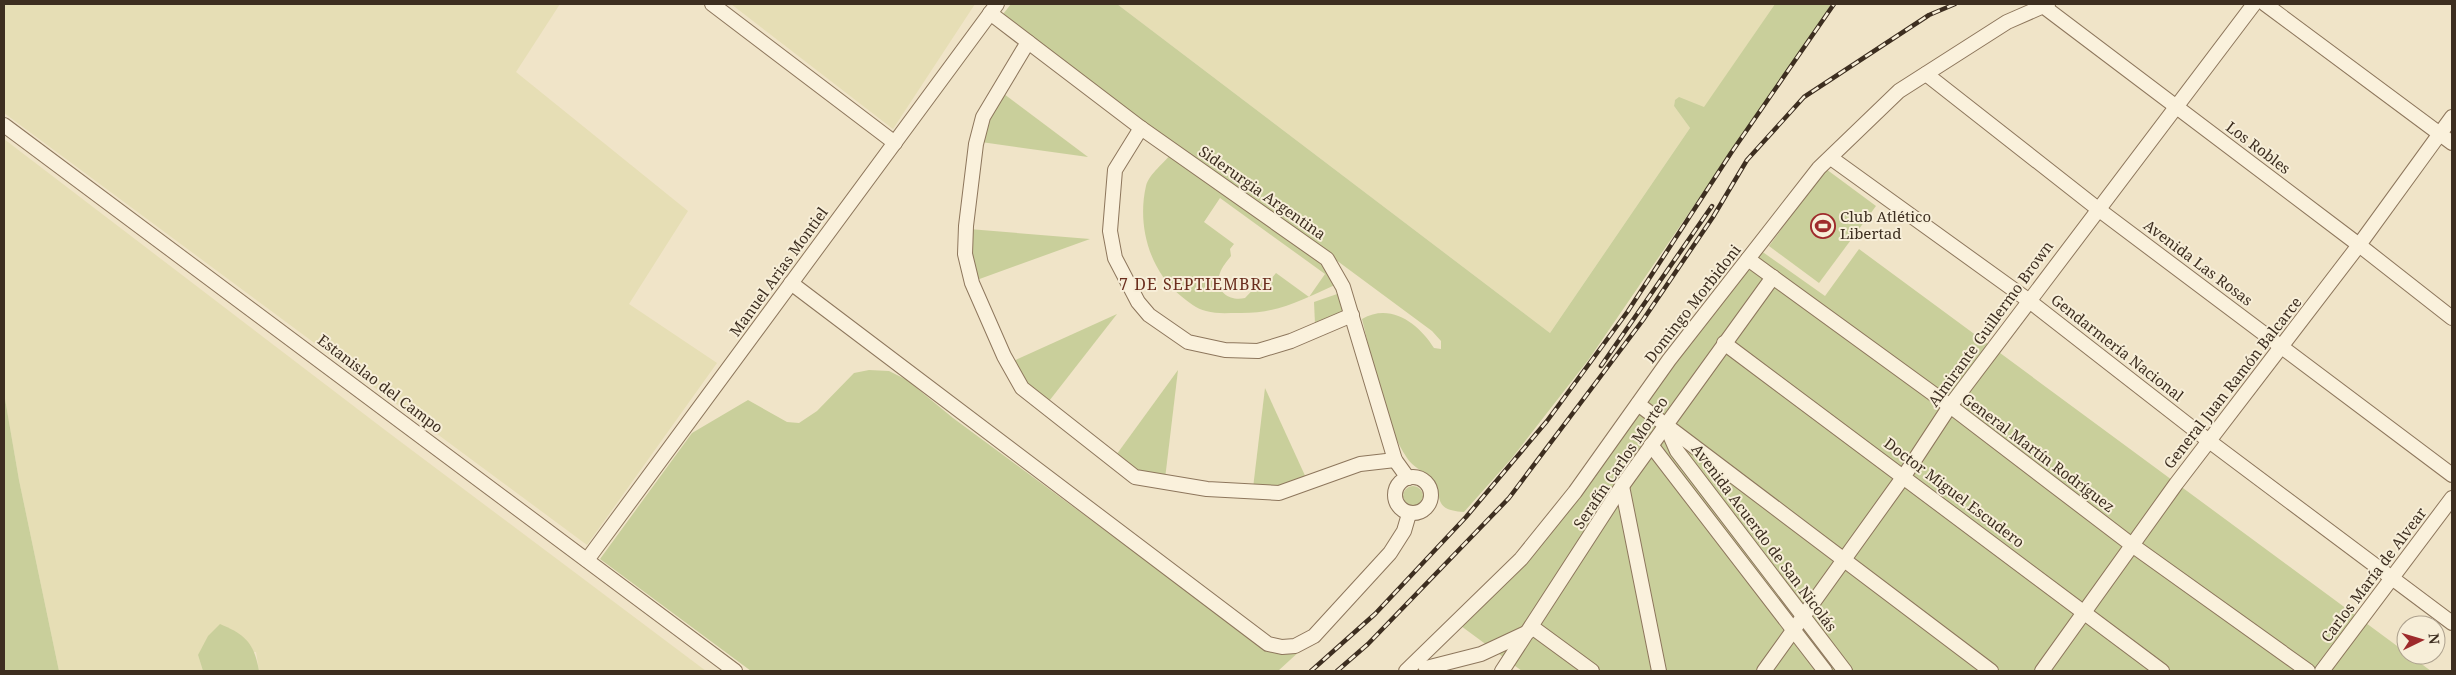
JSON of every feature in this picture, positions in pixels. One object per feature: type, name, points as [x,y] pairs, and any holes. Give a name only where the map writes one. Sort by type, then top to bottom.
[{"type":"street","points":[[712,4],[895,143]]},
{"type":"street","name":"Almirante Guillermo Brown","points":[[1764,671],[1802,615],[1904,476],[1950,406],[2028,300],[2254,4]]},
{"type":"street","points":[[2265,4],[2452,143]]},
{"type":"street","name":"Los Robles","points":[[2046,5],[2452,318]]},
{"type":"street","name":"Domingo Morbidoni","points":[[1406,671],[1424,667],[1521,558],[1574,492],[1638,404],[1819,168],[1899,92],[2007,22],[2046,5]]},
{"type":"street","name":"Manuel Arias Montiel","points":[[587,560],[994,8]]},
{"type":"street","name":"Siderurgia Argentina","points":[[994,8],[1028,42],[1141,128],[1320,252],[1335,270],[1352,315],[1394,460],[1408,478],[1423,480],[1431,493],[1430,504],[1426,508],[1415,514],[1409,514]]},
{"type":"street","points":[[1028,42],[983,116],[976,144],[965,254],[972,283],[1004,356],[1022,388],[1135,477],[1207,489],[1279,493],[1360,464],[1394,460]]},
{"type":"street","name":"Avenida Las Rosas","points":[[1926,74],[2098,209],[2452,475]]},
{"type":"street","name":"General Juan Ramón Balcarce","points":[[2042,671],[2086,612],[2132,545],[2359,245],[2452,117]]},
{"type":"street","name":"Estanislao del Campo","points":[[4,125],[735,671]]},
{"type":"street","points":[[1141,128],[1115,170],[1110,231],[1115,258],[1138,302],[1150,315],[1188,342],[1225,350],[1258,351],[1291,341],[1352,315]]},
{"type":"street","name":"Gendarmería Nacional","points":[[1831,158],[2028,300],[2209,441],[2452,623]]},
{"type":"street","name":"General Martín Rodríguez","points":[[1748,259],[1950,406],[2132,545],[2308,671]]},
{"type":"street","name":"Serafín Carlos Morteo","points":[[1502,671],[1622,486],[1724,343],[1774,277]]},
{"type":"street","points":[[792,283],[1268,644],[1282,647],[1295,646],[1314,636],[1390,553],[1404,531],[1409,514],[1398,507],[1394,494],[1400,482],[1408,478]]},
{"type":"street","name":"Doctor Miguel Escudero","points":[[1724,343],[2086,612],[2162,671]]},
{"type":"street","points":[[1638,404],[1991,671]]},
{"type":"street","name":"Avenida Acuerdo de San Nicolás","points":[[1666,425],[1677,451],[1845,671]]},
{"type":"street","name":"Avenida Acuerdo de San Nicolás","points":[[1651,445],[1825,671]]},
{"type":"street","points":[[1622,486],[1659,671]]},
{"type":"street","name":"Carlos María de Alvear","points":[[2322,671],[2452,498]]},
{"type":"street","points":[[1424,667],[1481,654],[1531,629],[1592,671]]},
{"type":"shaded area","points":[[4,4],[560,4],[516,72],[688,211],[629,304],[717,363],[587,545],[4,113]]},
{"type":"shaded area","points":[[731,4],[975,4],[893,129]]},
{"type":"shaded area","points":[[1117,4],[1775,4],[1704,108],[1688,101],[1675,100],[1674,106],[1690,128],[1550,333]]},
{"type":"shaded area","points":[[4,139],[385,430],[706,671],[259,671],[256,652],[198,655],[203,671],[59,671],[19,480],[4,393]]},
{"type":"green space","points":[[1011,4],[1117,4],[1550,333],[1690,128],[1674,106],[1675,100],[1679,97],[1704,107],[1775,4],[1832,4],[1589,359],[1512,458],[1464,512],[1453,511],[1442,505],[1435,484],[1409,461],[1399,444],[1380,392],[1362,319],[1373,314],[1394,314],[1412,324],[1428,339],[1434,348],[1441,349],[1441,341],[1432,331],[1332,257],[1000,18]]},
{"type":"green space","points":[[1000,91],[1088,157],[981,142]]},
{"type":"green space","points":[[1172,153],[1319,259],[1337,284],[1309,297],[1289,305],[1265,311],[1222,313],[1199,309],[1170,285],[1153,260],[1148,246],[1143,216],[1144,201],[1146,186],[1154,173]],"holes":[[[1220,198],[1325,274],[1309,297],[1276,273],[1271,279],[1263,279],[1245,298],[1233,298],[1221,289],[1218,279],[1231,256],[1230,249],[1234,244],[1204,222]]]},
{"type":"green space","name":"Club Atlético Libertad","points":[[1826,169],[1876,206],[1819,283],[1769,246]]},
{"type":"green space","points":[[969,229],[1090,239],[974,281]]},
{"type":"green space","points":[[1757,248],[1825,296],[1859,249],[2396,645],[2396,665],[2423,665],[2431,671],[1522,671],[1457,623],[1521,559]]},
{"type":"green space","points":[[1340,293],[1343,311],[1341,316],[1315,324],[1314,302]]},
{"type":"green space","points":[[1117,314],[1046,405],[1009,363]]},
{"type":"green space","points":[[869,370],[889,371],[907,380],[953,418],[1267,650],[1302,649],[1278,671],[751,671],[600,559],[692,433],[748,400],[787,422],[799,423],[817,411],[854,373]]},
{"type":"green space","points":[[1178,370],[1165,479],[1137,473],[1114,458]]},
{"type":"green space","points":[[1265,388],[1307,480],[1279,491],[1253,488]]},
{"type":"green space","points":[[4,393],[19,480],[59,671],[4,671]]},
{"type":"green space","points":[[1409,486],[1417,486],[1423,492],[1423,500],[1417,506],[1409,506],[1403,500],[1403,492]]},
{"type":"green space","points":[[220,624],[236,632],[247,641],[254,653],[259,671],[203,671],[198,655],[208,636]]},
{"type":"railway","points":[[1311,671],[1375,614],[1466,517],[1547,421],[1628,311],[1731,153],[1834,4]]},
{"type":"railway","points":[[1337,671],[1368,644],[1509,498],[1643,320],[1713,217],[1747,160],[1804,97],[1929,15],[1955,4]]},
{"type":"railway","points":[[1601,366],[1712,206]]},
{"type":"place","name":"Club Atlético Libertad","points":[[1823,226]]},
{"type":"district","name":"7 DE SEPTIEMBRE","points":[[1196,284]]}]
